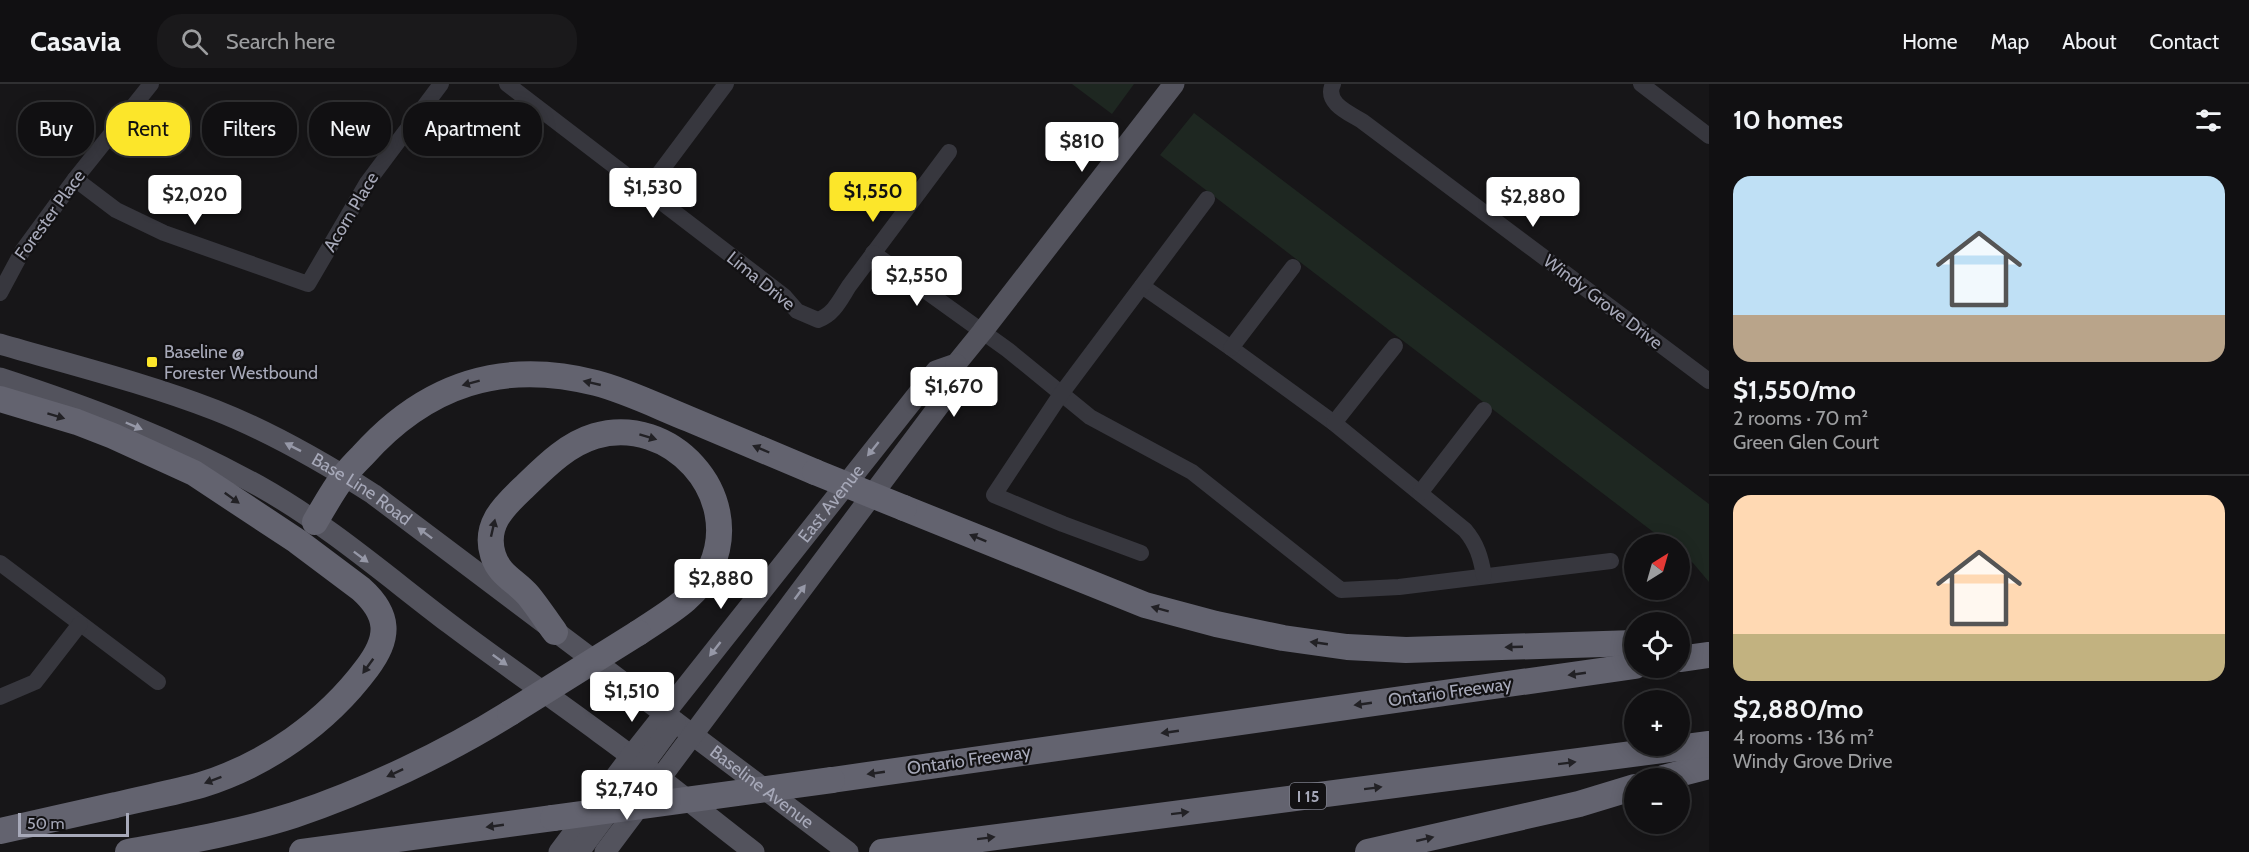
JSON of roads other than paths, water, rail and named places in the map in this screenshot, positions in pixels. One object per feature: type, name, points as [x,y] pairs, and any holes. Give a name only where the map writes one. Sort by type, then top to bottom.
[{"type":"highway","points":[[315,522],[344,475],[380,436],[435,396],[486,379],[520,374],[558,376],[597,384],[655,405],[1145,605],[1216,624],[1283,638],[1347,647],[1406,650],[1624,643]]},
{"type":"highway","points":[[0,399],[104,432],[194,473],[362,589],[381,612],[384,628],[383,639],[375,657],[347,693],[303,732],[254,763],[201,784],[0,831]]},
{"type":"highway","points":[[128,852],[193,840],[293,815],[354,792],[404,769],[510,713],[685,602],[701,585],[711,567],[720,533],[719,516],[709,485],[695,465],[671,446],[645,435],[607,433],[592,436],[567,450],[504,506],[494,520],[491,543],[496,563],[504,575],[527,594],[555,632]]},
{"type":"highway","name":"Ontario Freeway","points":[[302,852],[832,780],[1624,668]]},
{"type":"highway","name":"I 15","points":[[882,852],[1709,744]]},
{"type":"highway","points":[[1690,771],[1709,766]]},
{"type":"highway","points":[[1368,852],[1579,804],[1624,790]]},
{"type":"main road","name":"East Avenue","points":[[637,761],[936,371],[956,364],[1174,84]]},
{"type":"main road","name":"Base Line Road","points":[[0,344],[216,410],[275,437],[344,475],[373,494],[670,718]]},
{"type":"main road","name":"East Avenue","points":[[605,852],[956,383],[956,364]]},
{"type":"main road","points":[[0,378],[95,409],[162,438],[261,488],[315,522],[637,761],[754,852]]},
{"type":"main road","name":"Baseline Avenue","points":[[670,718],[848,852]]},
{"type":"main road","points":[[560,852],[637,761]]},
{"type":"main road","points":[[579,852],[637,761]]},
{"type":"street","name":"Forester Place","points":[[0,293],[23,250],[151,84]]},
{"type":"street","name":"Acorn Place","points":[[75,180],[116,210],[164,233],[308,284],[367,183],[441,84]]},
{"type":"street","name":"Lima Drive","points":[[507,84],[784,296],[797,311],[818,320],[828,316],[873,253]]},
{"type":"street","points":[[646,191],[726,84]]},
{"type":"street","points":[[1641,84],[1709,136]]},
{"type":"street","name":"Windy Grove Drive","points":[[1332,86],[1331,98],[1340,108],[1362,121],[1709,381]]},
{"type":"street","points":[[949,152],[873,253],[1044,378],[1090,417],[1192,472],[1341,590],[1399,587],[1611,561]]},
{"type":"street","points":[[1141,553],[994,495],[1061,394],[1207,199]]},
{"type":"street","points":[[1232,348],[1293,267]]},
{"type":"street","points":[[1142,286],[1232,348],[1334,423],[1465,530],[1474,540],[1484,576]]},
{"type":"street","points":[[1334,423],[1395,346]]},
{"type":"street","points":[[1420,493],[1484,410]]},
{"type":"street","points":[[0,563],[158,682]]},
{"type":"street","points":[[0,697],[35,682],[80,624]]},
{"type":"place","name":"Baseline @ Forester Westbound","points":[[152,362]]}]
